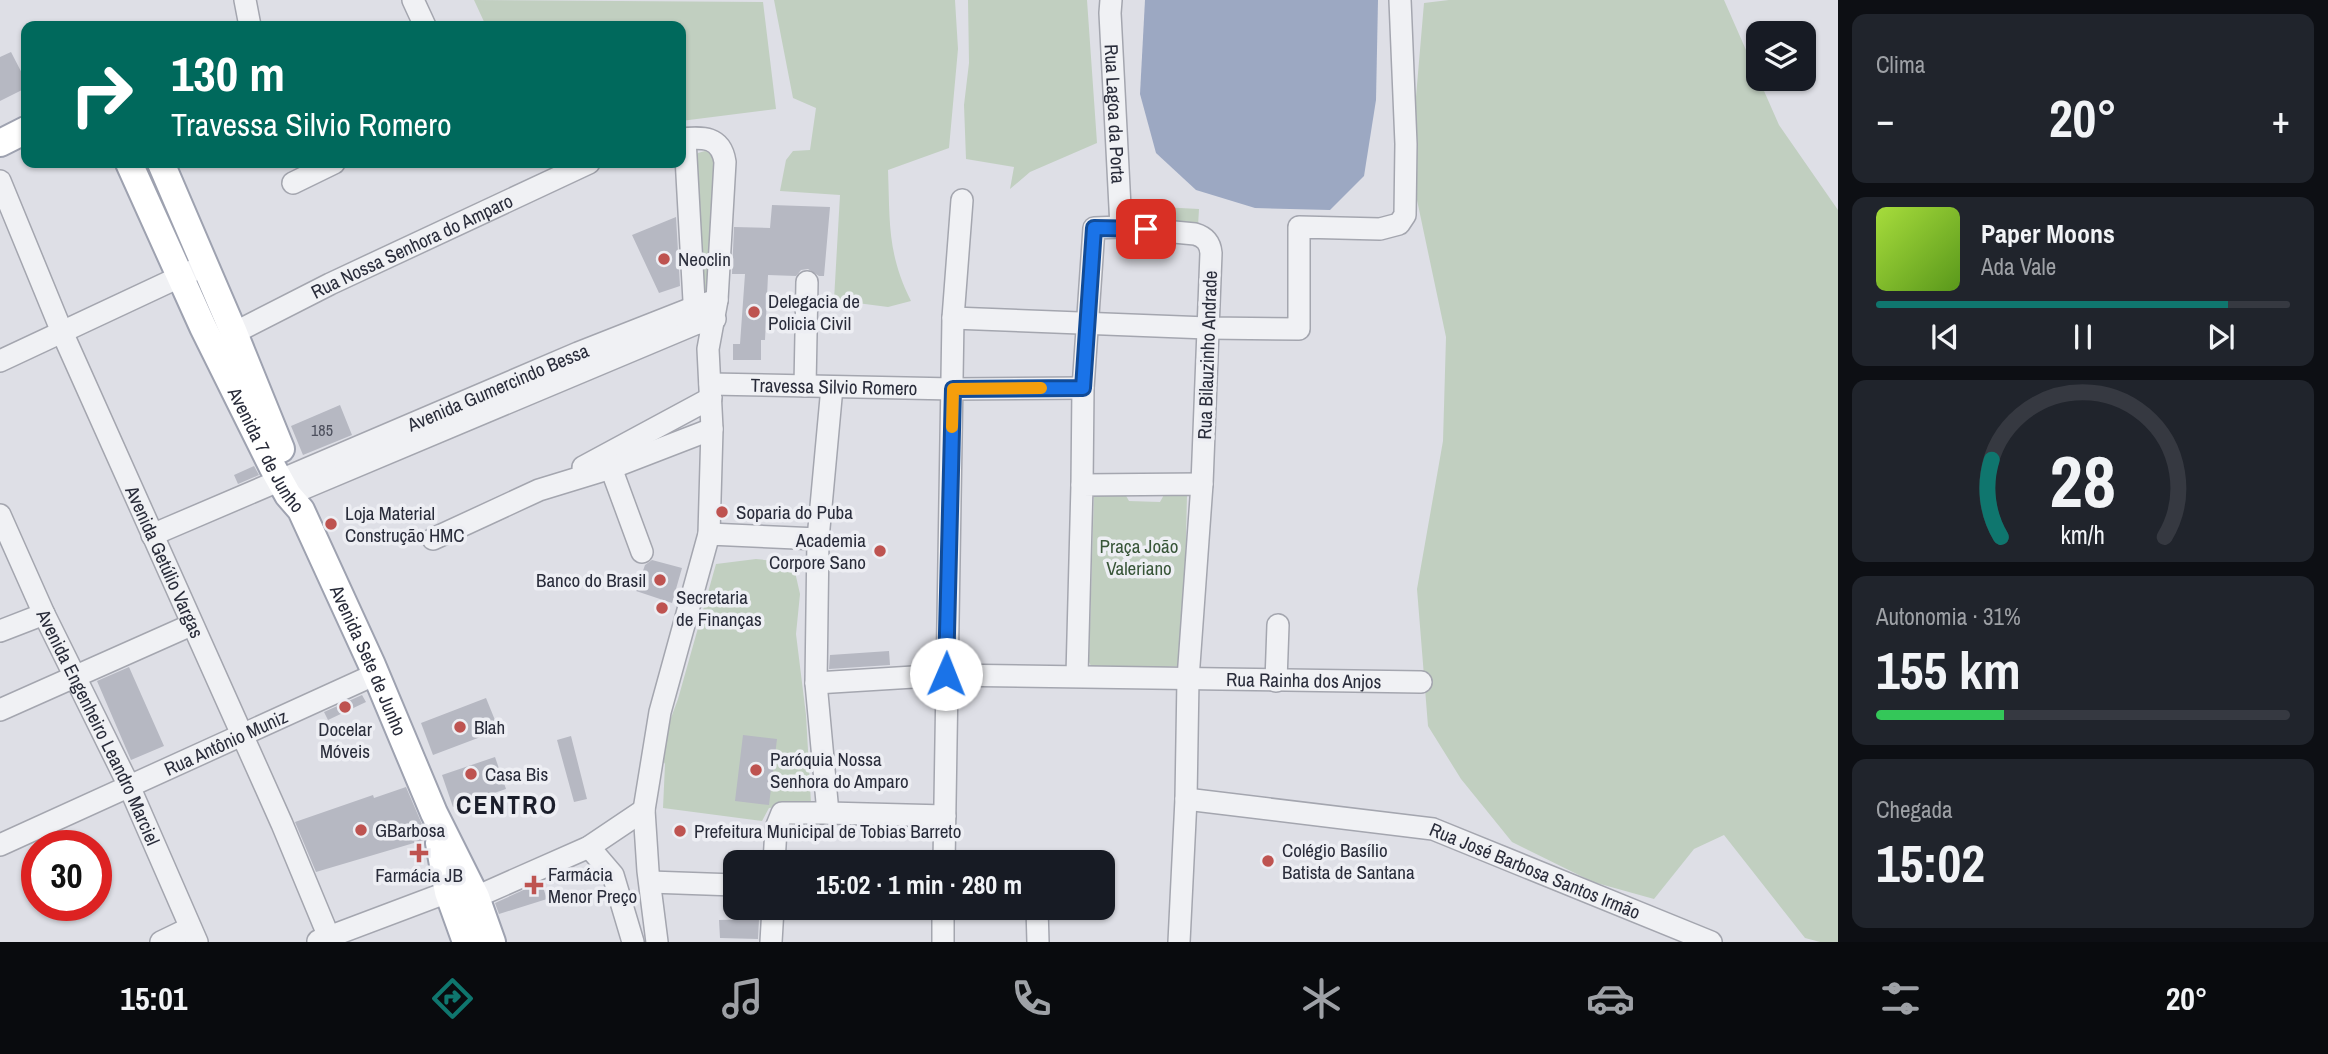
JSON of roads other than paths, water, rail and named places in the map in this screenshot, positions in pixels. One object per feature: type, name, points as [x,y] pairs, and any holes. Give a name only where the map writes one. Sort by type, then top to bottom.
[{"type":"main road","points":[[0,143],[21,132]]},
{"type":"main road","name":"Avenida 7 de Junho","points":[[141,168],[203,327],[292,491]]},
{"type":"main road","name":"Avenida 7 de Junho","points":[[164,168],[234,332],[292,491]]},
{"type":"main road","name":"Avenida Sete de Junho","points":[[292,491],[376,674],[434,814],[476,897],[492,942]]},
{"type":"main road","name":"Avenida Sete de Junho","points":[[434,814],[448,892],[466,942]]},
{"type":"street","points":[[245,0],[249,21]]},
{"type":"street","points":[[413,0],[423,21]]},
{"type":"street","name":"Rua Lagoa da Porta","points":[[1111,0],[1121,227]]},
{"type":"street","points":[[953,318],[1299,329],[1299,227],[1380,229],[1399,224],[1405,215],[1406,144],[1400,0]]},
{"type":"street","points":[[686,139],[716,142],[722,150],[725,162],[706,312]]},
{"type":"street","points":[[657,942],[644,810],[660,712],[709,534],[712,429],[706,312],[686,162]]},
{"type":"street","points":[[293,183],[324,168]]},
{"type":"street","name":"Rua Nossa Senhora do Amparo","points":[[234,332],[578,168]]},
{"type":"street","name":"Avenida Getúlio Vargas","points":[[0,181],[62,332],[282,824],[325,940]]},
{"type":"street","points":[[944,850],[953,318],[962,200]]},
{"type":"street","points":[[1077,675],[1083,388],[1094,228],[1121,227]]},
{"type":"street","name":"Rua Bilauzinho Andrade","points":[[1121,227],[1195,233],[1208,242],[1211,253],[1202,484]]},
{"type":"street","points":[[0,361],[205,265]]},
{"type":"street","points":[[805,386],[807,282]]},
{"type":"street","name":"Avenida Gumercindo Bessa","points":[[152,535],[292,491],[706,312]]},
{"type":"street","name":"Travessa Silvio Romero","points":[[710,391],[805,386],[1083,388]]},
{"type":"street","points":[[828,813],[816,683],[818,539],[832,387]]},
{"type":"street","points":[[433,539],[539,490],[710,391]]},
{"type":"street","points":[[539,490],[611,468],[712,429]]},
{"type":"street","points":[[611,468],[642,552]]},
{"type":"street","points":[[1083,485],[1202,484],[1188,680],[1179,942]]},
{"type":"street","name":"Avenida Engenheiro Leandro Marciel","points":[[0,515],[10,556],[44,614],[129,786],[194,935]]},
{"type":"street","points":[[709,534],[818,539]]},
{"type":"street","points":[[0,631],[44,614]]},
{"type":"street","points":[[0,710],[191,625]]},
{"type":"street","points":[[1276,681],[1278,625]]},
{"type":"street","name":"Rua Antônio Muniz","points":[[0,845],[240,732],[248,731],[376,674]]},
{"type":"street","points":[[816,683],[946,674],[1077,675],[1188,680]]},
{"type":"street","name":"Rua Rainha dos Anjos","points":[[1188,680],[1421,682]]},
{"type":"street","name":"Rua José Barbosa Santos Irmão","points":[[1186,799],[1433,829],[1711,942]]},
{"type":"street","points":[[476,897],[589,847],[644,810]]},
{"type":"street","points":[[776,850],[778,818],[782,813],[945,816]]},
{"type":"street","points":[[589,847],[613,875],[633,942]]},
{"type":"street","points":[[613,875],[723,884]]},
{"type":"street","points":[[325,940],[448,892]]},
{"type":"street","points":[[771,942],[772,920]]},
{"type":"street","points":[[943,920],[943,942]]},
{"type":"street","points":[[1037,920],[1038,942]]},
{"type":"street","points":[[161,942],[194,935]]},
{"type":"water","points":[[1145,0],[1378,0],[1376,100],[1364,176],[1330,210],[1255,208],[1196,190],[1156,153],[1140,94]]},
{"type":"place","name":"Neoclin","points":[[664,259]]},
{"type":"place","name":"Delegacia de Policia Civil","points":[[754,312]]},
{"type":"place","name":"Soparia do Puba","points":[[722,512]]},
{"type":"place","name":"Loja Material Construção HMC","points":[[331,524]]},
{"type":"place","name":"Academia Corpore Sano","points":[[880,551]]},
{"type":"place","name":"Banco do Brasil","points":[[660,580]]},
{"type":"place","name":"Secretaria de Finanças","points":[[662,608]]},
{"type":"place","name":"Docelar Móveis","points":[[345,707]]},
{"type":"place","name":"Blah","points":[[460,727]]},
{"type":"place","name":"Paróquia Nossa Senhora do Amparo","points":[[756,770]]},
{"type":"place","name":"Casa Bis","points":[[471,774]]},
{"type":"place","name":"GBarbosa","points":[[361,830]]},
{"type":"place","name":"Prefeitura Municipal de Tobias Barreto","points":[[680,831]]},
{"type":"place","name":"Farmácia JB","points":[[419,853]]},
{"type":"place","name":"Colégio Basílio Batista de Santana","points":[[1268,861]]},
{"type":"place","name":"Farmácia Menor Preço","points":[[534,885]]},
{"type":"district","name":"CENTRO","points":[[507,804]]},
{"type":"park label","name":"Praça João Valeriano","points":[[1139,557]]}]
